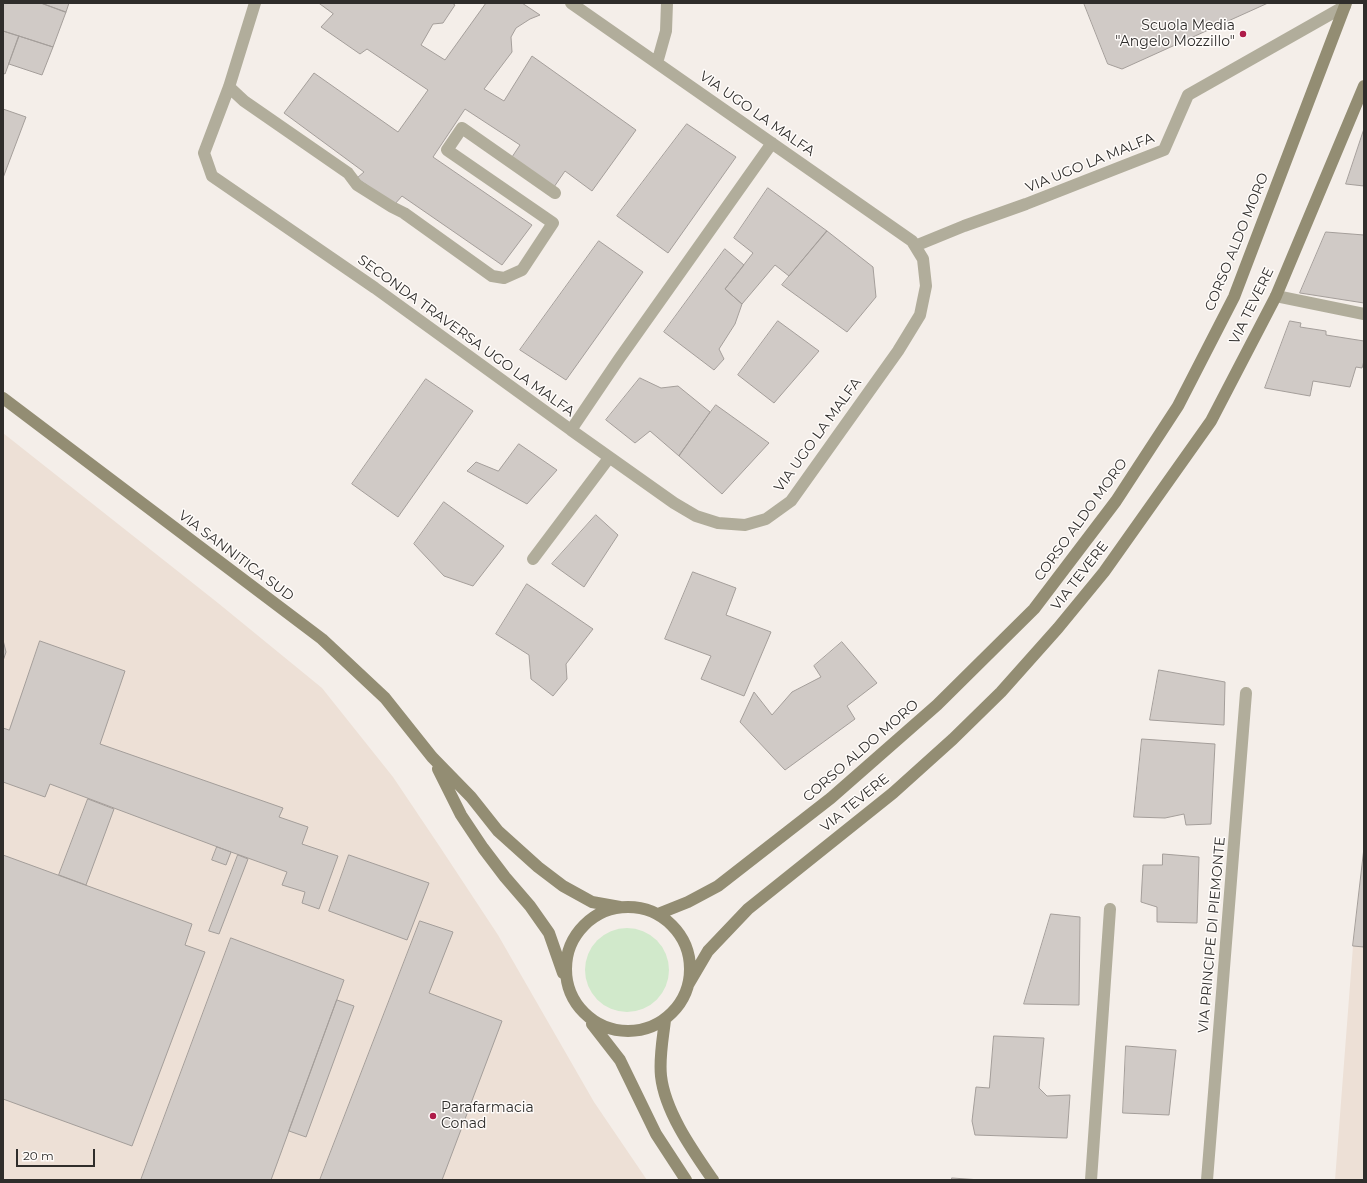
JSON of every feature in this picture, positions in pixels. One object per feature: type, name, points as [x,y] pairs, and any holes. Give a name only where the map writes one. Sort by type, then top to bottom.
[{"type":"street","points":[[255,3],[230,87],[244,102],[348,173],[357,185],[392,208],[404,213],[492,276],[504,278],[522,270],[553,223],[447,150],[462,128],[555,193]]},
{"type":"street","name":"VIA UGO LA MALFA","points":[[571,3],[912,241],[922,259],[926,286],[920,315],[898,351],[791,501],[766,519],[745,525],[718,522],[696,516],[674,503],[571,430]]},
{"type":"street","points":[[657,63],[666,31],[667,3]]},
{"type":"street","name":"VIA UGO LA MALFA","points":[[916,246],[964,226],[1026,204],[1164,150],[1188,95],[1345,5]]},
{"type":"street","name":"CORSO ALDO MORO","points":[[658,914],[688,902],[718,886],[832,798],[937,705],[1034,609],[1116,501],[1178,406],[1234,298],[1345,5]]},
{"type":"street","name":"VIA TEVERE","points":[[688,986],[708,951],[748,908],[893,793],[948,744],[1001,692],[1058,628],[1104,572],[1211,421],[1276,296],[1364,86]]},
{"type":"street","name":"SECONDA TRAVERSA UGO LA MALFA","points":[[230,87],[204,153],[212,176],[375,288],[571,430],[619,359],[772,143]]},
{"type":"street","points":[[1276,296],[1364,314]]},
{"type":"street","name":"VIA SANNITICA SUD","points":[[3,398],[322,639],[385,698],[432,757],[471,797],[498,831],[538,867],[563,886],[592,902],[620,907]]},
{"type":"street","points":[[532,559],[609,458]]},
{"type":"street","name":"VIA PRINCIPE DI PIEMONTE","points":[[1207,1180],[1246,693]]},
{"type":"street","name":"VIA SANNITICA SUD","points":[[432,757],[462,814],[483,848],[530,906],[548,933],[566,980]]},
{"type":"street","points":[[586,1016],[604,1028],[625,1032],[646,1029],[665,1020],[679,1005],[688,986],[690,964],[685,944],[674,927],[658,914],[640,908],[620,907],[600,913],[584,924],[572,940],[566,960],[566,980],[573,1000],[620,1060],[656,1134],[686,1180]]},
{"type":"street","points":[[1091,1180],[1110,909]]},
{"type":"street","points":[[665,1020],[661,1048],[661,1076],[669,1107],[694,1152],[713,1180]]},
{"type":"shaded area","points":[[3,433],[218,603],[322,688],[393,777],[440,847],[498,935],[594,1102],[647,1180],[3,1180]]},
{"type":"shaded area","points":[[1364,848],[1364,1180],[1335,1180],[1353,946]]},
{"type":"green space","points":[[627,928],[643,931],[657,940],[666,954],[669,970],[666,986],[657,1000],[643,1009],[627,1012],[611,1009],[597,1000],[588,986],[585,970],[588,954],[597,940],[611,931]]},
{"type":"building","points":[[3,3],[41,3],[66,12],[53,47],[3,31]]},
{"type":"building","points":[[41,3],[69,3],[66,12]]},
{"type":"building","points":[[319,3],[452,3],[455,5],[443,23],[433,24],[421,45],[445,60],[486,3],[522,3],[540,15],[530,19],[516,28],[511,37],[512,52],[484,89],[504,101],[532,56],[636,130],[592,191],[565,171],[554,187],[510,160],[520,145],[465,109],[433,157],[532,225],[502,265],[402,196],[394,205],[357,178],[364,172],[284,113],[314,73],[398,132],[428,90],[367,49],[360,54],[321,27],[333,14]]},
{"type":"building","points":[[1084,3],[1268,3],[1122,69],[1108,64]]},
{"type":"building","points":[[3,31],[19,36],[5,74],[3,73]]},
{"type":"building","points":[[19,36],[53,47],[42,75],[9,64]]},
{"type":"building","points":[[3,109],[26,117],[3,178]]},
{"type":"building","points":[[687,124],[736,157],[668,253],[617,216]]},
{"type":"building","points":[[1364,129],[1364,186],[1346,184]]},
{"type":"building","points":[[768,188],[827,231],[789,276],[775,265],[742,304],[725,289],[753,253],[734,238]]},
{"type":"building","points":[[827,231],[873,267],[876,297],[847,332],[782,285]]},
{"type":"building","points":[[1326,232],[1364,235],[1364,303],[1300,293]]},
{"type":"building","points":[[599,241],[643,272],[566,380],[520,350]]},
{"type":"building","points":[[725,249],[744,265],[725,289],[742,304],[735,324],[719,349],[724,359],[714,370],[664,332]]},
{"type":"building","points":[[778,321],[819,351],[774,403],[738,375]]},
{"type":"building","points":[[1290,321],[1301,323],[1300,327],[1326,331],[1326,335],[1364,341],[1364,361],[1362,368],[1356,367],[1350,387],[1313,381],[1310,396],[1265,388]]},
{"type":"building","points":[[640,378],[661,388],[678,386],[710,412],[679,456],[650,431],[635,443],[606,420]]},
{"type":"building","points":[[426,379],[473,411],[398,517],[352,484]]},
{"type":"building","points":[[716,405],[769,443],[722,494],[679,456]]},
{"type":"building","points":[[519,444],[557,470],[527,504],[467,471],[476,462],[498,471]]},
{"type":"building","points":[[444,502],[504,546],[473,586],[444,576],[414,544]]},
{"type":"building","points":[[596,515],[618,535],[584,587],[552,564]]},
{"type":"building","points":[[693,572],[736,588],[726,615],[771,632],[744,696],[701,679],[711,656],[665,639]]},
{"type":"building","points":[[527,584],[593,629],[566,664],[567,679],[553,696],[531,679],[529,655],[496,634]]},
{"type":"building","points":[[3,640],[6,652],[3,661]]},
{"type":"building","points":[[40,641],[125,671],[100,744],[283,808],[279,817],[308,827],[302,844],[338,856],[319,909],[302,903],[305,892],[282,885],[287,872],[50,784],[45,797],[3,782],[3,728],[9,730]]},
{"type":"building","points":[[842,642],[877,683],[847,706],[855,719],[785,770],[740,722],[754,692],[772,715],[792,692],[821,677],[814,666]]},
{"type":"building","points":[[1159,670],[1225,682],[1224,725],[1150,720]]},
{"type":"building","points":[[1142,739],[1215,744],[1211,824],[1186,825],[1184,814],[1165,818],[1134,817]]},
{"type":"building","points":[[88,799],[114,809],[86,885],[59,875]]},
{"type":"building","points":[[217,847],[231,852],[226,865],[212,860]]},
{"type":"building","points":[[1364,848],[1364,947],[1353,946]]},
{"type":"building","points":[[1163,854],[1199,857],[1197,923],[1157,922],[1157,907],[1141,902],[1143,865],[1162,865]]},
{"type":"building","points":[[3,855],[192,924],[185,945],[205,952],[132,1146],[3,1099]]},
{"type":"building","points":[[238,855],[248,859],[219,934],[209,931]]},
{"type":"building","points":[[349,855],[429,883],[407,940],[329,911]]},
{"type":"building","points":[[1051,914],[1080,917],[1079,1005],[1024,1004]]},
{"type":"building","points":[[420,921],[453,932],[429,993],[502,1021],[442,1180],[320,1180]]},
{"type":"building","points":[[231,938],[344,980],[271,1180],[141,1180]]},
{"type":"building","points":[[337,1000],[354,1006],[306,1137],[289,1131]]},
{"type":"building","points":[[994,1036],[1044,1038],[1039,1088],[1047,1096],[1070,1095],[1067,1138],[975,1135],[972,1121],[976,1087],[989,1088]]},
{"type":"building","points":[[1126,1046],[1176,1050],[1169,1115],[1123,1113]]},
{"type":"building","points":[[952,1178],[981,1180],[952,1180]]},
{"type":"place","name":"Scuola Media \"Angelo Mozzillo\"","points":[[1243,34]]},
{"type":"place","name":"Parafarmacia Conad","points":[[433,1116]]}]
